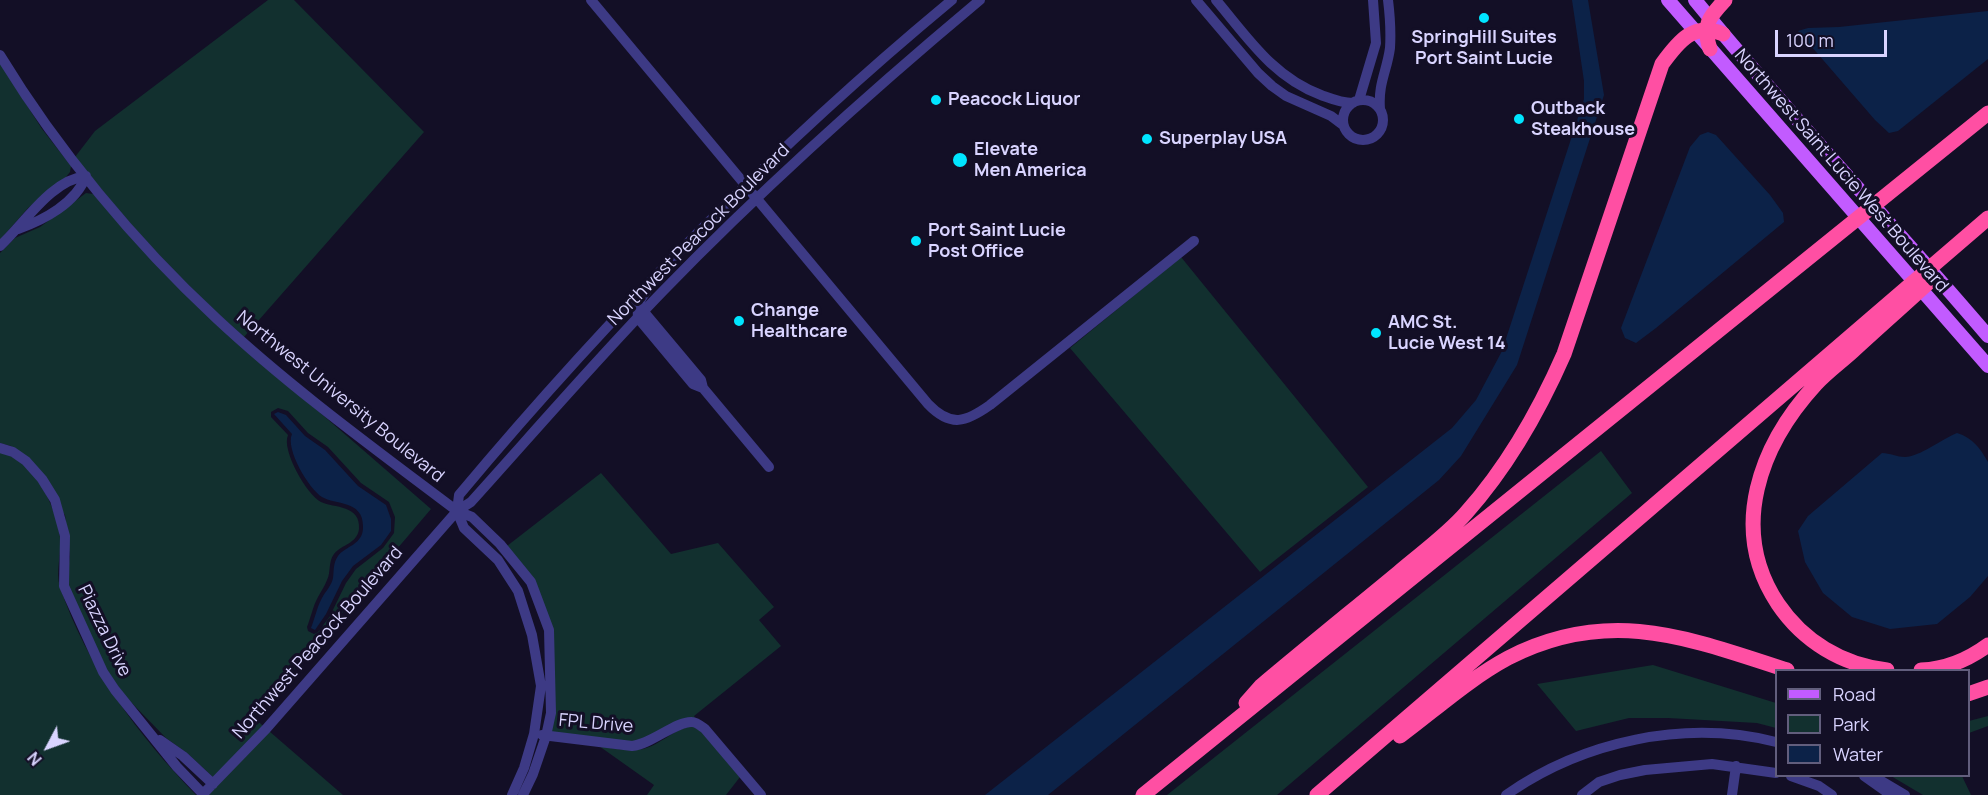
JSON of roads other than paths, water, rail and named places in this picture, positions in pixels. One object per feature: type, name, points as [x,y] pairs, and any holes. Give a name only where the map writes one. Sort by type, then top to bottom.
[{"type":"highway","points":[[1223,730],[1261,686],[1466,514],[1520,440],[1546,394],[1564,354],[1662,64],[1677,46],[1703,26],[1725,0]]},
{"type":"highway","points":[[1703,26],[1723,34]]},
{"type":"highway","points":[[1703,26],[1710,49]]},
{"type":"highway","points":[[1143,795],[1988,112]]},
{"type":"highway","points":[[1317,795],[1988,218]]},
{"type":"highway","points":[[1871,669],[1837,657],[1808,638],[1786,616],[1769,590],[1758,559],[1752,529],[1754,499],[1761,471],[1777,439],[1798,406],[1817,384],[1965,250],[1988,223]]},
{"type":"highway","points":[[1344,772],[1392,741],[1508,658],[1538,645],[1577,634],[1610,629],[1663,633],[1784,669]]},
{"type":"highway","points":[[1926,669],[1953,664],[1976,654],[1988,645]]},
{"type":"highway","points":[[1970,693],[1988,687]]},
{"type":"main road","points":[[1668,0],[1703,26]]},
{"type":"main road","points":[[1695,0],[1703,26]]},
{"type":"main road","points":[[1723,34],[1988,336]]},
{"type":"main road","name":"Northwest Saint Lucie West Boulevard","points":[[1710,49],[1988,366]]},
{"type":"street","points":[[591,0],[928,404],[937,414],[949,419],[961,421],[975,416],[1194,242]]},
{"type":"street","name":"Northwest Peacock Boulevard","points":[[457,511],[460,494],[532,409],[630,301],[745,184],[839,98],[952,0]]},
{"type":"street","name":"Northwest Peacock Boulevard","points":[[203,795],[266,729],[457,511],[469,503],[641,315],[757,198],[851,110],[980,0]]},
{"type":"street","points":[[1196,0],[1258,73],[1272,86],[1286,96],[1331,116],[1343,125],[1350,136],[1360,141],[1375,137],[1384,120],[1380,109],[1379,91],[1389,48],[1388,0]]},
{"type":"street","points":[[1216,0],[1265,58],[1290,80],[1342,103],[1369,101],[1380,109]]},
{"type":"street","points":[[1343,125],[1344,114],[1356,101],[1376,43],[1373,0]]},
{"type":"street","name":"Northwest University Boulevard","points":[[0,55],[60,145],[149,252],[223,324],[332,416],[457,511],[472,518],[500,544],[531,582],[549,630],[551,713],[546,736],[523,795]]},
{"type":"street","points":[[0,246],[18,229],[37,223],[52,213],[81,189],[86,176]]},
{"type":"street","points":[[686,244],[679,259],[640,299],[637,308],[693,384],[703,388],[769,467]]},
{"type":"street","name":"Piazza Drive","points":[[0,448],[21,457],[42,479],[52,494],[65,536],[63,578],[65,590],[103,672],[177,768],[203,795]]},
{"type":"street","points":[[457,511],[464,528],[498,560],[518,591],[532,635],[541,686],[534,735],[524,768],[512,795]]},
{"type":"street","name":"FPL Drive","points":[[534,735],[632,746],[643,745],[683,724],[693,722],[705,729],[761,795]]},
{"type":"street","points":[[1506,795],[1528,779],[1588,752],[1635,740],[1692,732],[1758,737],[1775,742]]},
{"type":"street","name":"Piazza Drive","points":[[153,735],[183,756],[213,784]]},
{"type":"street","points":[[1582,795],[1599,782],[1646,770],[1712,764],[1775,773]]},
{"type":"street","points":[[1732,795],[1736,766]]},
{"type":"street","points":[[1794,777],[1819,786],[1832,795]]},
{"type":"street","points":[[1865,777],[1891,795]]},
{"type":"street","points":[[1876,777],[1905,795]]},
{"type":"water","points":[[1572,0],[1588,0],[1604,95],[1517,365],[1461,456],[1439,480],[1048,795],[985,795],[1452,428],[1476,400],[1502,351],[1584,99],[1584,81]]},
{"type":"water","points":[[1988,11],[1988,59],[1898,131],[1889,133],[1798,31],[1808,28],[1839,27]]},
{"type":"water","points":[[1708,132],[1716,135],[1770,195],[1783,213],[1784,222],[1636,343],[1625,338],[1621,328],[1690,147],[1700,135]]},
{"type":"water","points":[[278,412],[286,415],[305,436],[325,450],[358,486],[386,505],[391,519],[391,531],[381,545],[353,566],[342,581],[326,614],[315,630],[311,628],[320,601],[332,581],[335,561],[360,537],[363,526],[362,518],[353,508],[322,497],[311,486],[295,458],[291,441],[292,434],[274,414]]},
{"type":"water","points":[[1957,433],[1976,444],[1988,462],[1988,576],[1970,597],[1937,624],[1890,629],[1852,617],[1823,593],[1805,562],[1798,531],[1808,516],[1882,453],[1902,457],[1911,456]]},
{"type":"place","name":"SpringHill Suites Port Saint Lucie","points":[[1484,18]]},
{"type":"place","name":"Peacock Liquor","points":[[936,100]]},
{"type":"place","name":"Outback Steakhouse","points":[[1519,119]]},
{"type":"place","name":"Superplay USA","points":[[1147,139]]},
{"type":"place","name":"Elevate Men America","points":[[960,160]]},
{"type":"place","name":"Port Saint Lucie Post Office","points":[[916,241]]},
{"type":"place","name":"Change Healthcare","points":[[739,321]]},
{"type":"place","name":"AMC St. Lucie West 14","points":[[1376,333]]}]
